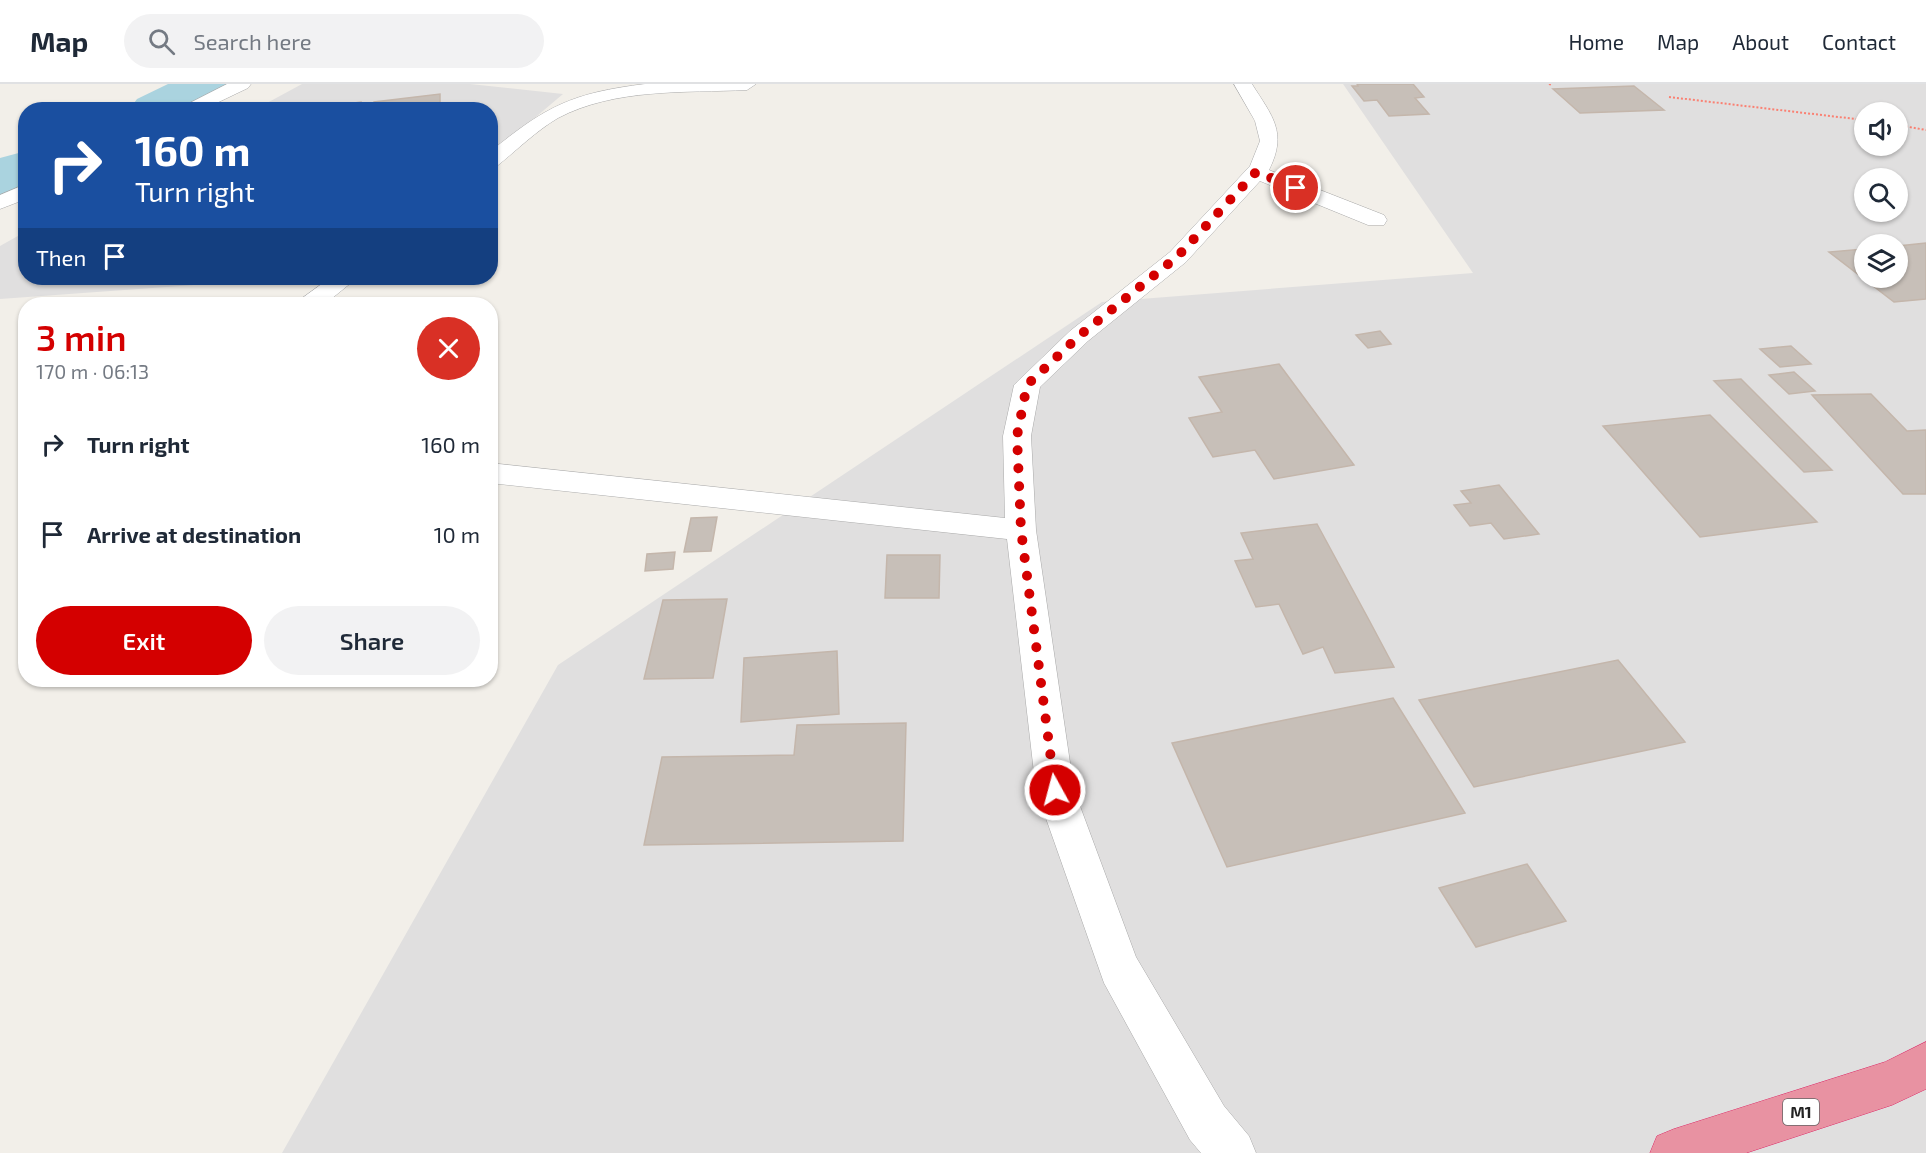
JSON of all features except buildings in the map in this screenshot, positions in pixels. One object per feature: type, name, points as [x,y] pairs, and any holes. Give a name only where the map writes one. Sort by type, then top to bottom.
[{"type":"highway","name":"M1","points":[[1674,1153],[1892,1082],[1926,1065]]},
{"type":"street","points":[[203,102],[242,84]]},
{"type":"street","points":[[498,156],[552,114],[578,103],[618,93],[747,84]]},
{"type":"street","points":[[1232,1153],[1207,1123],[1119,968],[1055,790],[1021,530],[1017,436],[1027,385],[1079,336],[1178,256],[1256,172],[1270,141],[1265,121],[1243,84]]},
{"type":"street","points":[[1256,172],[1376,220]]},
{"type":"street","points":[[0,203],[18,194]]},
{"type":"street","points":[[319,297],[336,285]]},
{"type":"street","points":[[498,474],[1021,530]]},
{"type":"path","points":[[1669,97],[1854,119]]},
{"type":"path","points":[[1908,127],[1926,130]]},
{"type":"shaded area","points":[[302,84],[470,84],[563,94],[498,149],[498,102],[269,102]]},
{"type":"shaded area","points":[[1343,84],[1926,84],[1926,1153],[282,1153],[558,665],[1102,302],[1473,273]]},
{"type":"shaded area","points":[[18,236],[18,285],[193,285],[0,299],[0,246]]},
{"type":"waterway","points":[[173,102],[210,84]]},
{"type":"waterway","points":[[0,180],[18,172]]},
{"type":"route","points":[[1055,790],[1021,530],[1017,436],[1027,385],[1079,336],[1178,256],[1256,172],[1296,188]]}]
